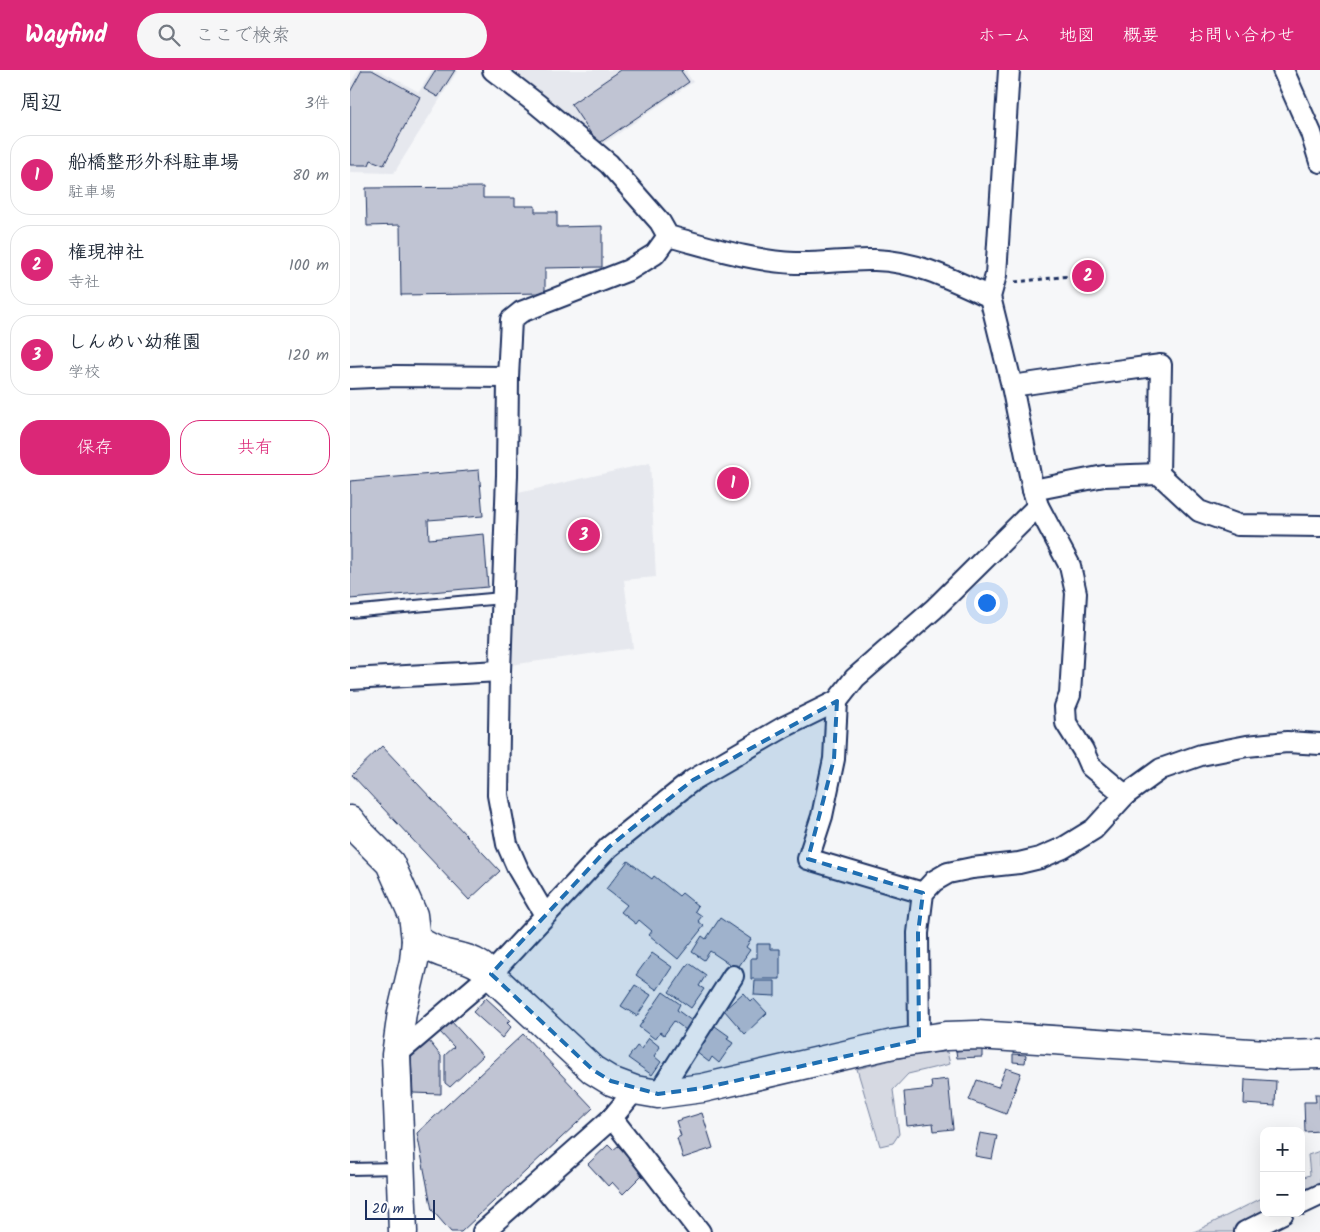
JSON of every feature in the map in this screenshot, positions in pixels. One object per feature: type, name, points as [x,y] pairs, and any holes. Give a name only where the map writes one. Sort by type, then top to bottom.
[{"type":"street","points":[[493,70],[609,164],[660,222],[668,236],[752,258],[795,263],[876,260],[908,265],[992,290]]},
{"type":"street","points":[[1009,70],[992,290],[1036,498],[1070,566],[1076,593],[1070,695],[1065,707],[1066,723],[1083,750],[1090,766],[1125,795]]},
{"type":"street","points":[[1284,70],[1311,133],[1320,162]]},
{"type":"street","points":[[545,915],[518,869],[507,844],[498,795],[508,377],[512,320],[521,312],[628,270],[654,254],[668,236]]},
{"type":"street","points":[[1012,386],[1161,366],[1159,474]]},
{"type":"street","points":[[350,378],[396,376],[508,377]]},
{"type":"street","points":[[396,1055],[491,974],[609,847],[693,780],[784,727],[837,701],[855,678],[934,609],[1036,498],[1104,476],[1159,474],[1199,511],[1238,525],[1320,526]]},
{"type":"street","points":[[350,679],[500,671]]},
{"type":"street","points":[[837,701],[834,759],[822,816],[808,859],[923,894]]},
{"type":"street","points":[[919,1040],[918,933],[923,894],[934,881],[948,873],[972,868],[1019,863],[1040,858],[1063,848],[1094,829],[1125,795],[1161,769],[1201,755],[1247,746],[1287,742],[1320,744]]},
{"type":"street","points":[[354,831],[390,863],[413,915],[416,940],[414,961],[402,1012],[396,1055],[403,1232]]},
{"type":"street","points":[[416,940],[434,950],[469,958],[491,974],[592,1070],[611,1081],[647,1092],[703,1088],[893,1044],[977,1035],[1283,1055],[1319,1054]]},
{"type":"street","points":[[483,1232],[612,1118],[647,1092],[733,976]]},
{"type":"street","points":[[612,1118],[700,1232]]},
{"type":"street","points":[[1305,1202],[1320,1195]]},
{"type":"street","points":[[1245,1232],[1275,1217]]},
{"type":"lane","points":[[350,612],[502,598]]},
{"type":"lane","points":[[350,1169],[400,1168]]},
{"type":"path","points":[[992,290],[1080,275]]},
{"type":"highlighted area","points":[[837,701],[834,759],[808,859],[923,893],[918,933],[919,1040],[703,1088],[658,1094],[611,1081],[593,1070],[491,974],[609,847],[641,821],[693,780]]},
{"type":"shaded area","points":[[358,70],[379,70],[419,92],[432,70],[458,70],[394,173],[350,172],[350,85]]},
{"type":"shaded area","points":[[502,70],[688,70],[686,72],[693,82],[599,147]]},
{"type":"shaded area","points":[[650,463],[656,577],[624,580],[633,648],[510,665],[514,494]]},
{"type":"shaded area","points":[[947,1052],[950,1064],[908,1074],[893,1090],[899,1134],[893,1143],[880,1146],[857,1069],[891,1060]]},
{"type":"shaded area","points":[[1320,1151],[1320,1187],[1305,1195],[1305,1177],[1310,1175],[1308,1155]]},
{"type":"shaded area","points":[[1260,1199],[1260,1216],[1234,1232],[1194,1232]]},
{"type":"building","points":[[362,70],[372,70],[420,97],[384,165],[371,160],[369,165],[350,165],[350,92]]},
{"type":"building","points":[[436,70],[455,70],[438,97],[424,89]]},
{"type":"building","points":[[621,70],[683,70],[681,71],[689,82],[598,144],[571,104]]},
{"type":"building","points":[[483,187],[483,198],[515,198],[515,206],[535,206],[535,212],[557,212],[557,227],[602,226],[602,267],[545,268],[545,293],[401,295],[400,225],[367,226],[366,188]]},
{"type":"building","points":[[1095,268],[1096,282],[1081,283],[1080,269]]},
{"type":"building","points":[[479,470],[483,516],[428,520],[429,539],[484,534],[488,587],[350,599],[350,481]]},
{"type":"building","points":[[382,746],[500,871],[469,900],[352,775]]},
{"type":"building","points":[[628,861],[652,879],[654,876],[679,896],[682,893],[698,906],[695,911],[702,916],[698,921],[704,926],[678,959],[649,935],[652,931],[639,920],[636,924],[621,912],[627,905],[606,889]]},
{"type":"building","points":[[720,918],[751,939],[746,947],[750,950],[737,969],[710,951],[704,960],[692,952],[702,936],[706,939]]},
{"type":"building","points":[[757,944],[770,944],[770,949],[780,949],[780,979],[751,979],[751,958],[757,958]]},
{"type":"building","points":[[652,953],[672,967],[657,990],[636,975]]},
{"type":"building","points":[[689,963],[706,975],[699,986],[704,989],[691,1008],[669,992]]},
{"type":"building","points":[[755,981],[775,981],[775,996],[754,995]]},
{"type":"building","points":[[635,985],[651,995],[637,1016],[621,1006]]},
{"type":"building","points":[[663,992],[680,1004],[677,1010],[692,1021],[686,1030],[674,1021],[664,1035],[660,1032],[655,1039],[639,1027]]},
{"type":"building","points":[[743,993],[750,1001],[753,998],[767,1013],[745,1034],[724,1010]]},
{"type":"building","points":[[486,998],[510,1020],[507,1023],[511,1027],[502,1038],[473,1012]]},
{"type":"building","points":[[451,1021],[483,1056],[450,1087],[445,1083],[445,1055],[454,1047],[439,1031]]},
{"type":"building","points":[[715,1026],[729,1036],[727,1039],[733,1043],[719,1063],[712,1057],[709,1062],[696,1052]]},
{"type":"building","points":[[523,1034],[593,1108],[461,1232],[451,1232],[432,1210],[417,1133]]},
{"type":"building","points":[[649,1038],[660,1047],[654,1056],[661,1062],[652,1075],[628,1058],[637,1046],[641,1049]]},
{"type":"building","points":[[429,1041],[441,1056],[441,1094],[413,1093],[411,1054]]},
{"type":"building","points":[[982,1049],[982,1057],[957,1058],[956,1051]]},
{"type":"building","points":[[1013,1054],[1026,1055],[1025,1063],[1013,1062]]},
{"type":"building","points":[[1006,1068],[1021,1073],[1006,1114],[969,1100],[977,1080],[998,1087]]},
{"type":"building","points":[[948,1079],[953,1129],[934,1131],[933,1123],[907,1126],[904,1092],[932,1089],[931,1081]]},
{"type":"building","points":[[1245,1079],[1276,1081],[1275,1106],[1244,1104]]},
{"type":"building","points":[[1315,1094],[1320,1094],[1320,1131],[1305,1132],[1304,1102],[1316,1102]]},
{"type":"building","points":[[702,1113],[713,1148],[683,1158],[677,1138],[681,1136],[676,1121]]},
{"type":"building","points":[[980,1133],[997,1136],[992,1159],[975,1156]]},
{"type":"building","points":[[608,1145],[613,1150],[618,1146],[644,1173],[623,1194],[612,1182],[608,1186],[588,1164]]},
{"type":"place","name":"権現神社","points":[[1088,276]]},
{"type":"place","name":"船橋整形外科駐車場","points":[[733,483]]},
{"type":"place","name":"しんめい幼稚園","points":[[584,535]]}]
